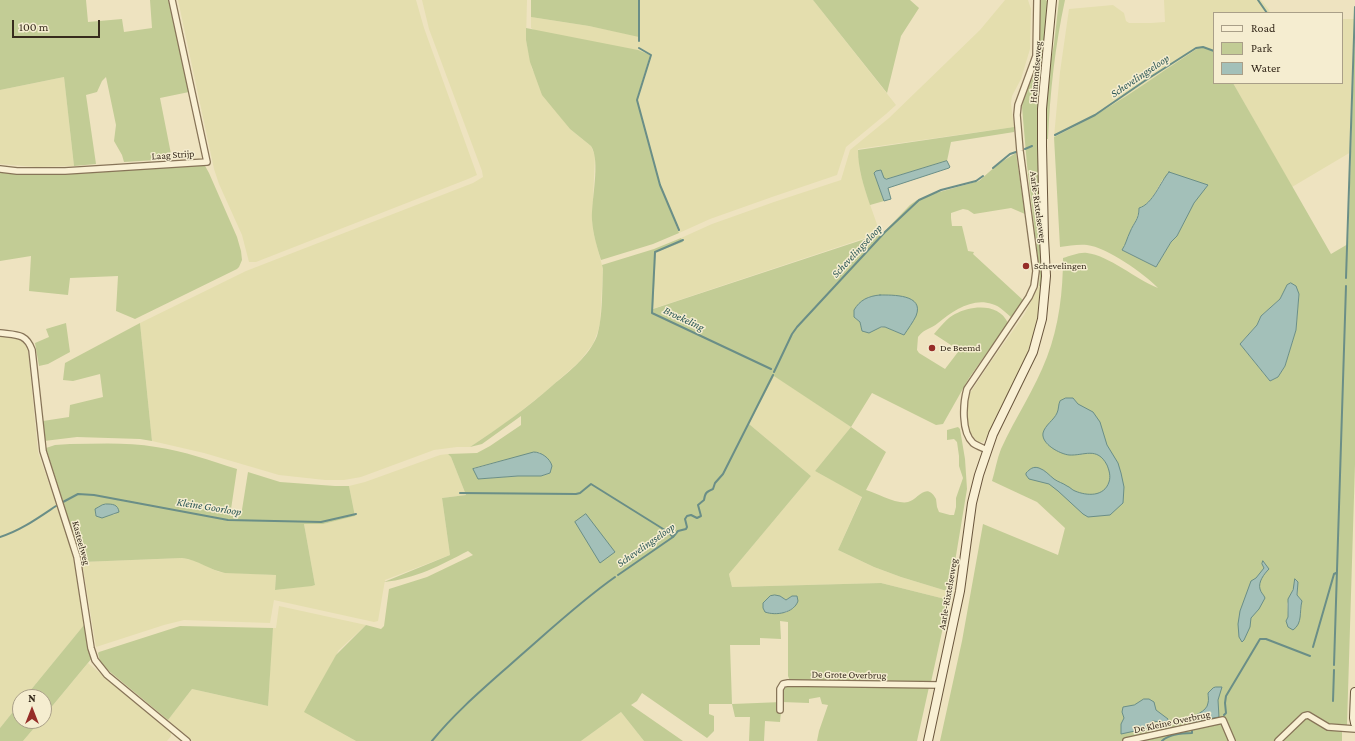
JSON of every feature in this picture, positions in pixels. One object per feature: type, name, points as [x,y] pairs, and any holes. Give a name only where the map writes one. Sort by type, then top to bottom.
[{"type":"street","name":"Laag Strijp","points":[[0,169],[17,171],[66,171],[207,162],[172,0]]},
{"type":"street","name":"Helmondseweg","points":[[1020,151],[1017,114],[1018,105],[1036,56],[1037,0]]},
{"type":"street","name":"Helmondseweg","points":[[1042,146],[1044,82],[1052,0]]},
{"type":"street","name":"Aarle-Rixtelseweg","points":[[928,741],[960,591],[972,503],[979,475],[993,434],[1033,352],[1042,319],[1046,276],[1042,146]]},
{"type":"street","name":"Aarle-Rixtelseweg","points":[[987,450],[973,443],[968,436],[964,414],[964,398],[967,388],[1029,297],[1034,286],[1036,271],[1020,151]]},
{"type":"street","name":"Kasteelweg","points":[[0,333],[20,336],[25,338],[30,343],[44,452],[77,556],[91,648],[95,660],[107,675],[187,741]]},
{"type":"street","name":"De Grote Overbrug","points":[[780,710],[780,689],[783,684],[940,685]]},
{"type":"street","points":[[1355,692],[1355,723]]},
{"type":"street","points":[[1278,741],[1304,716],[1308,715],[1328,727],[1355,729]]},
{"type":"street","name":"De Kleine Overbrug","points":[[1126,741],[1223,720],[1232,741]]},
{"type":"shaded area","points":[[178,0],[416,0],[424,28],[477,175],[256,262],[249,262],[242,235],[219,184],[214,169]]},
{"type":"shaded area","points":[[422,0],[527,0],[526,40],[532,69],[554,108],[570,129],[591,146],[595,156],[592,221],[603,269],[600,323],[593,344],[579,362],[545,392],[506,423],[470,447],[434,450],[361,477],[344,480],[325,480],[279,475],[204,453],[152,441],[140,323],[246,271],[473,183],[483,177],[429,29]]},
{"type":"shaded area","points":[[639,0],[813,0],[896,105],[846,147],[837,175],[710,219],[679,233],[659,181],[637,98],[531,28],[531,17],[589,26],[638,36]]},
{"type":"shaded area","points":[[1005,0],[1028,0],[1031,9],[1030,49],[1021,79],[1012,96],[1011,103],[1014,127],[858,149],[860,171],[880,233],[652,309],[656,251],[683,242],[681,238],[712,224],[841,180],[850,150],[889,118],[980,30]]},
{"type":"shaded area","points":[[1164,0],[1261,0],[1270,12],[1213,12],[1213,51],[1206,48],[1198,48],[1102,112],[1054,137],[1060,72],[1069,9],[1113,5],[1124,13],[1126,21],[1129,23],[1165,22]]},
{"type":"shaded area","points":[[1343,19],[1355,19],[1351,152],[1292,187],[1234,84],[1343,84]]},
{"type":"shaded area","points":[[64,77],[74,166],[36,167],[0,164],[0,90]]},
{"type":"shaded area","points":[[1039,286],[1044,288],[1039,316],[1031,344],[987,437],[983,442],[978,442],[969,432],[967,422],[970,393],[1024,315]]},
{"type":"shaded area","points":[[0,336],[23,341],[28,350],[38,452],[73,553],[84,625],[32,689],[12,689],[12,713],[0,728]]},
{"type":"shaded area","points":[[774,375],[851,427],[815,471],[862,496],[838,550],[874,567],[950,592],[949,600],[881,583],[732,587],[729,574],[811,476],[749,424]]},
{"type":"shaded area","points":[[448,454],[451,457],[466,495],[442,498],[450,555],[385,580],[378,621],[374,622],[274,600],[270,623],[184,620],[96,647],[82,562],[182,558],[196,561],[219,572],[276,575],[275,590],[315,585],[304,524],[323,524],[355,516],[349,486],[365,482],[440,455]]},
{"type":"shaded area","points":[[279,606],[366,625],[339,650],[322,681],[340,732],[356,741],[193,741],[168,720],[192,689],[268,706],[272,635],[273,628],[276,628]]},
{"type":"shaded area","points":[[88,663],[171,733],[171,736],[167,741],[23,741],[33,729],[52,729],[52,706]]},
{"type":"shaded area","points":[[621,712],[644,741],[581,741],[592,733]]},
{"type":"green space","points":[[0,0],[86,0],[88,22],[122,19],[124,32],[152,28],[150,0],[170,0],[189,92],[160,98],[172,159],[124,162],[122,155],[114,141],[116,125],[106,77],[102,81],[97,92],[86,95],[96,164],[74,166],[64,77],[0,90]]},
{"type":"green space","points":[[531,0],[639,0],[639,37],[589,26],[531,17]]},
{"type":"green space","points":[[813,0],[910,0],[919,8],[901,36],[887,93]]},
{"type":"green space","points":[[1040,0],[1046,0],[1048,3],[1040,96],[1044,288],[1039,286],[1040,276],[1022,107],[1024,94],[1033,77],[1036,63],[1039,38]]},
{"type":"green space","points":[[1059,0],[1065,0],[1058,35],[1050,104],[1048,139],[1045,139],[1049,70],[1054,44]]},
{"type":"green space","points":[[526,28],[638,50],[650,55],[637,101],[659,181],[679,233],[653,244],[601,260],[594,235],[592,220],[595,171],[594,153],[591,146],[570,129],[542,95],[530,62],[526,40]]},
{"type":"green space","points":[[1355,29],[1355,464],[1347,725],[1342,726],[1342,741],[940,741],[962,641],[983,524],[1058,555],[1065,528],[1037,502],[992,481],[1001,449],[1037,381],[1055,333],[1060,308],[1063,258],[1081,253],[1095,255],[1104,258],[1158,288],[1125,262],[1095,247],[1077,245],[1060,247],[1054,137],[1073,128],[1110,106],[1198,48],[1206,48],[1213,51],[1213,84],[1234,84],[1331,254],[1348,244]],"holes":[[[1163,179],[1199,194],[1177,236],[1171,242],[1156,267],[1122,250],[1137,219],[1139,208],[1147,204]],[[1285,290],[1299,294],[1296,330],[1285,366],[1278,377],[1270,381],[1240,344],[1257,325],[1261,316],[1280,299]],[[1294,587],[1298,587],[1297,595],[1301,600],[1301,615],[1286,621],[1288,617],[1287,604]]]},
{"type":"green space","points":[[1014,127],[1014,132],[951,142],[947,161],[886,179],[874,173],[884,201],[870,205],[860,171],[858,150]]},
{"type":"green space","points":[[1016,153],[1025,214],[1011,208],[974,214],[963,209],[951,213],[952,226],[962,226],[968,251],[974,252],[973,254],[1024,301],[1012,318],[998,306],[985,302],[978,302],[963,306],[923,332],[918,337],[917,350],[919,353],[945,369],[958,352],[957,349],[934,334],[952,316],[969,309],[992,309],[1004,317],[1008,323],[969,378],[943,424],[936,425],[872,393],[851,427],[774,376],[749,424],[811,476],[729,574],[732,587],[881,583],[949,600],[931,682],[790,681],[788,676],[788,622],[780,621],[781,639],[760,638],[760,645],[730,645],[732,704],[709,704],[709,714],[714,716],[714,731],[707,738],[642,693],[637,701],[631,705],[683,741],[644,741],[621,712],[581,741],[356,741],[304,712],[336,655],[366,625],[381,629],[384,626],[389,589],[427,577],[473,555],[468,551],[417,575],[384,582],[450,555],[442,498],[466,495],[451,457],[448,454],[477,453],[521,425],[521,416],[482,444],[470,447],[533,402],[584,357],[594,343],[599,329],[602,303],[602,265],[654,249],[681,238],[683,242],[656,252],[653,309],[880,234],[881,235],[910,205],[917,200],[979,181],[998,164]],"holes":[[[880,295],[904,335],[885,327],[862,331],[860,322],[854,317],[868,297]],[[539,452],[551,463],[550,473],[541,476],[478,479],[474,468]],[[770,596],[780,596],[786,600],[792,596],[794,608],[785,613],[763,603]]]},
{"type":"green space","points":[[204,164],[237,237],[242,260],[239,267],[135,319],[116,311],[118,276],[70,278],[68,295],[29,291],[31,256],[0,261],[0,172],[55,174]]},
{"type":"green space","points":[[66,323],[70,352],[48,364],[39,366],[35,343],[49,337],[46,329]]},
{"type":"green space","points":[[140,323],[152,441],[140,439],[77,437],[44,441],[43,421],[69,417],[70,405],[103,397],[100,374],[73,381],[63,380],[65,363]]},
{"type":"green space","points":[[851,427],[886,452],[866,490],[899,502],[912,501],[922,493],[929,492],[936,499],[939,512],[954,515],[956,498],[963,478],[959,466],[957,442],[954,439],[947,440],[947,430],[958,427],[960,429],[965,459],[967,489],[950,592],[874,567],[838,550],[862,497],[815,471]]},
{"type":"green space","points":[[55,445],[145,445],[187,454],[237,469],[230,516],[241,516],[248,472],[280,482],[349,486],[355,516],[323,524],[304,524],[315,585],[312,586],[275,590],[276,575],[225,573],[182,558],[82,562],[46,448]],"holes":[[[106,504],[116,514],[100,517],[96,516],[95,513],[98,507]]]},
{"type":"green space","points":[[84,625],[92,658],[52,706],[52,689],[32,689]]},
{"type":"green space","points":[[180,626],[273,628],[268,706],[192,689],[168,720],[100,662],[99,652]]},
{"type":"green space","points":[[929,687],[917,741],[817,741],[828,705],[822,704],[820,697],[809,699],[809,703],[782,702],[784,688]]},
{"type":"green space","points":[[782,702],[780,722],[765,721],[764,741],[749,741],[750,717],[735,717],[732,704]]},
{"type":"green space","points":[[12,713],[12,729],[33,729],[23,741],[0,741],[0,728]]},
{"type":"water","points":[[947,161],[950,167],[949,168],[888,188],[891,199],[884,201],[874,173],[876,171],[881,170],[884,178],[886,179]]},
{"type":"water","points":[[1169,172],[1208,185],[1194,203],[1177,236],[1171,242],[1156,267],[1122,250],[1137,218],[1139,208],[1148,202]]},
{"type":"water","points":[[1291,283],[1296,286],[1299,294],[1296,330],[1285,366],[1278,377],[1270,381],[1240,344],[1257,325],[1261,316],[1280,299],[1287,285]]},
{"type":"water","points":[[880,295],[906,297],[916,303],[918,309],[916,316],[904,335],[885,327],[881,327],[869,333],[862,331],[860,322],[854,317],[854,310],[865,299]]},
{"type":"water","points":[[1066,398],[1073,398],[1078,404],[1093,412],[1100,422],[1107,445],[1118,463],[1124,487],[1123,503],[1110,515],[1088,517],[1049,484],[1029,479],[1026,475],[1026,473],[1032,468],[1039,468],[1074,491],[1085,494],[1099,493],[1107,487],[1110,480],[1110,475],[1107,465],[1103,459],[1090,453],[1075,455],[1065,454],[1048,445],[1043,437],[1044,430],[1057,413],[1060,401]]},
{"type":"water","points":[[534,452],[542,454],[549,460],[552,466],[550,473],[541,476],[478,479],[473,469]]},
{"type":"water","points":[[106,504],[116,506],[119,512],[102,518],[96,516],[95,509]]},
{"type":"water","points":[[586,514],[615,552],[600,563],[575,522]]},
{"type":"water","points":[[1263,561],[1269,569],[1263,576],[1260,584],[1260,590],[1265,598],[1259,609],[1251,618],[1250,627],[1242,642],[1239,637],[1238,624],[1240,611],[1251,581],[1256,578],[1264,568],[1262,564]]},
{"type":"water","points":[[1295,579],[1298,582],[1297,595],[1302,601],[1299,621],[1293,630],[1288,627],[1286,621],[1288,617],[1288,599],[1293,590]]},
{"type":"water","points":[[775,595],[786,600],[792,596],[797,596],[798,601],[789,611],[774,614],[765,612],[763,603],[770,596]]},
{"type":"water","points":[[1216,687],[1222,687],[1218,700],[1219,717],[1191,722],[1186,719],[1205,709],[1208,702],[1208,693]]},
{"type":"water","points":[[1144,699],[1149,699],[1154,702],[1156,710],[1168,719],[1167,724],[1152,721],[1149,728],[1121,734],[1121,724],[1124,718],[1122,712],[1123,707],[1134,705]]},
{"type":"waterway","name":"Broekeling","points":[[639,0],[639,41]]},
{"type":"waterway","name":"Schevelingseloop","points":[[1258,0],[1266,12]]},
{"type":"waterway","points":[[1346,278],[1355,7]]},
{"type":"waterway","name":"Schevelingseloop","points":[[1055,135],[1095,115],[1196,48],[1203,47],[1213,51]]},
{"type":"waterway","name":"Broekeling","points":[[639,48],[651,55],[637,100],[660,185],[679,230]]},
{"type":"waterway","name":"Schevelingseloop","points":[[1025,149],[1032,146]]},
{"type":"waterway","name":"Schevelingseloop","points":[[993,168],[1010,154],[1016,152]]},
{"type":"waterway","name":"Schevelingseloop","points":[[774,372],[792,334],[797,327],[885,232],[919,200],[941,190],[976,181],[983,176]]},
{"type":"waterway","name":"Broekeling","points":[[683,240],[655,252],[652,313],[771,369]]},
{"type":"waterway","points":[[1334,665],[1346,286]]},
{"type":"waterway","name":"Schevelingseloop","points":[[618,575],[673,537],[678,531],[686,529],[685,519],[687,516],[691,515],[697,518],[701,516],[698,505],[704,500],[706,493],[713,489],[715,483],[723,474],[773,375]]},
{"type":"waterway","points":[[460,493],[576,494],[580,493],[591,484],[668,532],[673,537]]},
{"type":"waterway","name":"Kleine Goorloop","points":[[63,502],[78,494],[94,495],[228,520],[321,522],[356,514]]},
{"type":"waterway","name":"Kleine Goorloop","points":[[0,537],[22,528],[56,506]]},
{"type":"waterway","points":[[1313,647],[1334,574],[1336,573]]},
{"type":"waterway","name":"Schevelingseloop","points":[[432,741],[452,718],[486,686],[566,615],[615,577]]},
{"type":"waterway","points":[[1224,715],[1226,713],[1226,696],[1260,639],[1266,639],[1310,656]]},
{"type":"waterway","points":[[1333,701],[1334,670]]},
{"type":"waterway","points":[[1162,741],[1172,735],[1192,733],[1192,731]]},
{"type":"place","name":"Schevelingen","points":[[1026,266]]},
{"type":"place","name":"De Beemd","points":[[932,348]]}]
